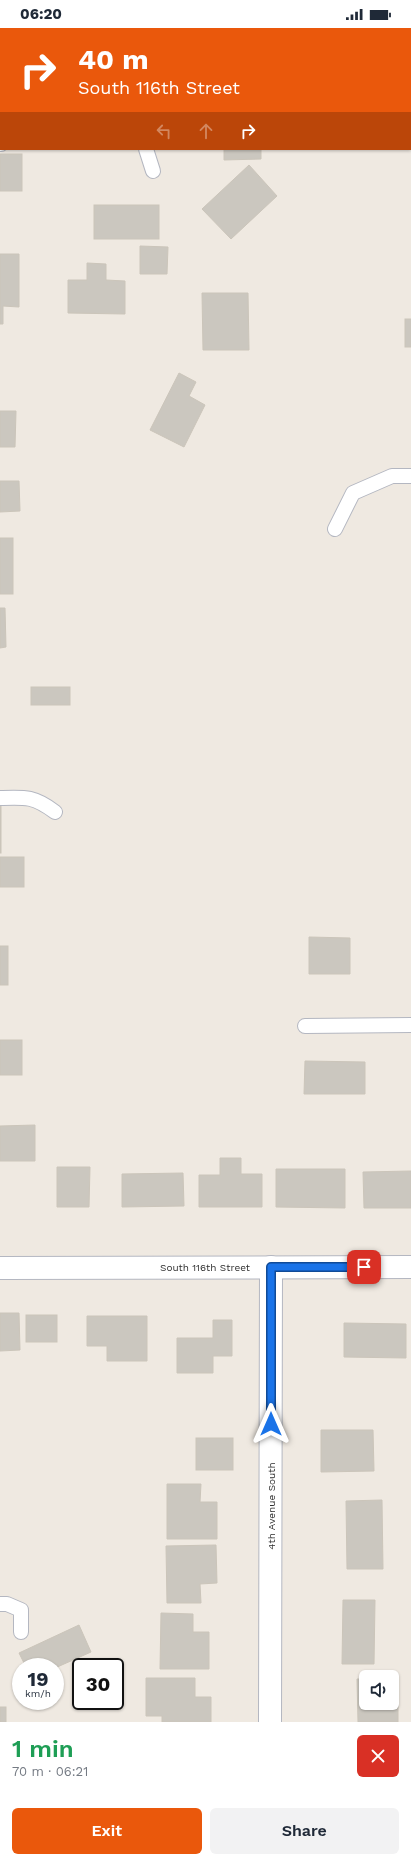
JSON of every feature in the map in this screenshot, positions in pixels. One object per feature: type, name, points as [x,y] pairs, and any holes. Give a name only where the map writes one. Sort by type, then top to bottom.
[{"type":"street","name":"4th Avenue South","points":[[270,1722],[271,1267]]},
{"type":"street","name":"South 116th Street","points":[[0,1268],[411,1267]]},
{"type":"lane","points":[[146,150],[153,171]]},
{"type":"lane","points":[[335,529],[353,493],[392,476],[411,476]]},
{"type":"lane","points":[[0,798],[26,798],[41,802],[55,812]]},
{"type":"lane","points":[[305,1026],[411,1025]]},
{"type":"lane","points":[[0,1604],[7,1604],[21,1610],[21,1632]]},
{"type":"building","points":[[224,150],[261,150],[261,159],[224,160]]},
{"type":"building","points":[[0,154],[22,154],[22,191],[0,191]]},
{"type":"building","points":[[249,165],[277,196],[231,239],[202,209]]},
{"type":"building","points":[[94,205],[159,205],[159,239],[94,239]]},
{"type":"building","points":[[140,246],[168,247],[167,274],[140,274]]},
{"type":"building","points":[[0,254],[19,254],[19,307],[3,306],[3,324],[0,324]]},
{"type":"building","points":[[87,263],[106,264],[106,280],[125,281],[125,314],[68,313],[68,280],[87,280]]},
{"type":"building","points":[[202,293],[248,293],[249,350],[203,350]]},
{"type":"building","points":[[405,319],[411,319],[411,347],[405,347]]},
{"type":"building","points":[[179,373],[196,382],[189,396],[205,405],[184,447],[150,430]]},
{"type":"building","points":[[0,411],[16,411],[15,447],[0,447]]},
{"type":"building","points":[[0,481],[19,481],[20,511],[0,512]]},
{"type":"building","points":[[0,538],[13,538],[13,594],[0,594]]},
{"type":"building","points":[[0,608],[5,608],[6,647],[0,648]]},
{"type":"building","points":[[31,687],[70,687],[70,705],[31,705]]},
{"type":"building","points":[[1,806],[1,853],[0,853]]},
{"type":"building","points":[[0,857],[24,857],[24,887],[0,887]]},
{"type":"building","points":[[309,937],[350,938],[350,974],[309,974]]},
{"type":"building","points":[[0,946],[8,946],[8,985],[0,985]]},
{"type":"building","points":[[0,1040],[22,1040],[22,1075],[0,1075]]},
{"type":"building","points":[[305,1061],[365,1062],[365,1094],[304,1094]]},
{"type":"building","points":[[35,1125],[35,1161],[0,1161],[0,1126]]},
{"type":"building","points":[[220,1158],[241,1158],[241,1174],[262,1174],[262,1207],[199,1207],[199,1175],[220,1175]]},
{"type":"building","points":[[57,1167],[90,1167],[89,1207],[57,1207]]},
{"type":"building","points":[[276,1169],[345,1169],[345,1208],[276,1207]]},
{"type":"building","points":[[411,1171],[411,1208],[364,1208],[363,1172]]},
{"type":"building","points":[[183,1173],[184,1206],[122,1207],[122,1174]]},
{"type":"building","points":[[0,1313],[19,1313],[20,1350],[0,1351]]},
{"type":"building","points":[[26,1315],[57,1315],[57,1342],[26,1342]]},
{"type":"building","points":[[87,1316],[147,1316],[147,1361],[107,1361],[107,1346],[87,1346]]},
{"type":"building","points":[[213,1320],[232,1320],[232,1356],[213,1356],[213,1373],[177,1373],[177,1338],[213,1338]]},
{"type":"building","points":[[344,1323],[406,1324],[406,1358],[344,1357]]},
{"type":"building","points":[[321,1430],[373,1430],[374,1471],[321,1472]]},
{"type":"building","points":[[196,1438],[233,1438],[233,1470],[196,1470]]},
{"type":"building","points":[[167,1484],[201,1484],[200,1502],[217,1502],[217,1539],[167,1539]]},
{"type":"building","points":[[382,1500],[383,1569],[347,1569],[346,1501]]},
{"type":"building","points":[[216,1545],[217,1583],[200,1584],[201,1603],[167,1603],[166,1546]]},
{"type":"building","points":[[343,1600],[375,1600],[374,1664],[342,1664]]},
{"type":"building","points":[[161,1613],[193,1614],[193,1632],[209,1632],[209,1669],[160,1669]]},
{"type":"building","points":[[79,1625],[91,1652],[78,1658],[72,1658],[72,1660],[64,1664],[64,1658],[22,1658],[19,1653]]},
{"type":"building","points":[[146,1678],[195,1678],[195,1697],[211,1697],[211,1722],[162,1722],[162,1716],[146,1716]]},
{"type":"building","points":[[357,1679],[359,1679],[359,1710],[398,1710],[398,1722],[358,1722]]},
{"type":"building","points":[[0,1707],[6,1707],[6,1722],[0,1722]]},
{"type":"route","points":[[271,1424],[271,1267],[364,1267]]}]
